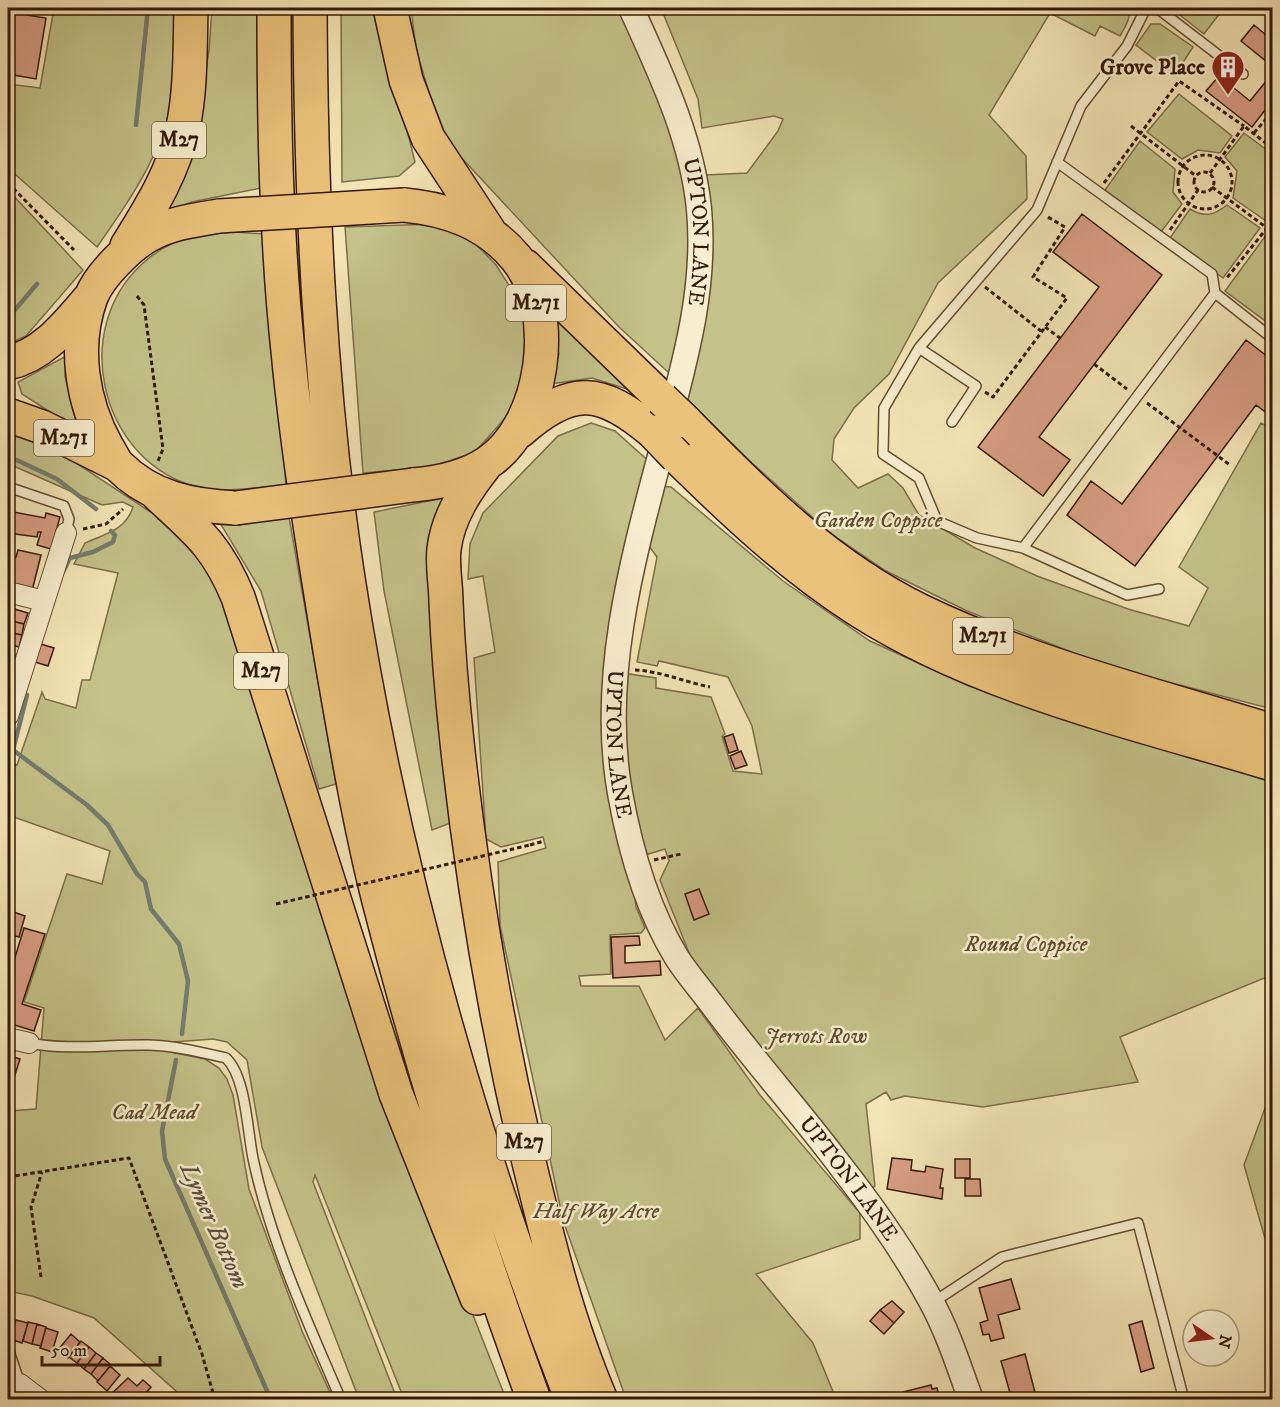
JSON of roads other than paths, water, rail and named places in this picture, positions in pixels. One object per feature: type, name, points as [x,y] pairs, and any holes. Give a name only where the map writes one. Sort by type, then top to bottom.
[{"type":"highway","name":"M27","points":[[119,258],[153,204],[171,166],[184,126],[191,8]]},
{"type":"highway","points":[[274,8],[274,128],[288,350],[319,584],[347,746],[378,898],[424,1064],[505,1321],[534,1400]]},
{"type":"highway","name":"M27","points":[[310,8],[313,185],[325,370],[347,571],[384,775],[424,945],[484,1153],[536,1307],[572,1400]]},
{"type":"highway","points":[[390,8],[406,80],[428,138],[490,233]]},
{"type":"highway","name":"M271","points":[[8,363],[29,356],[50,340],[91,296],[119,258],[147,236],[165,227],[219,216],[404,205],[444,211],[462,217],[490,233],[584,320],[732,469],[814,543],[873,583],[920,611],[1005,645],[1272,731]]},
{"type":"highway","name":"M271","points":[[514,436],[532,400],[540,370],[542,328],[535,295],[517,259]]},
{"type":"highway","name":"M271","points":[[91,296],[83,335],[84,389],[101,435],[118,465]]},
{"type":"highway","name":"M271","points":[[8,415],[42,427],[118,465],[158,495],[186,502],[236,507],[435,483],[487,463],[514,436],[550,407],[578,398],[614,404],[653,432],[730,509],[803,571],[858,610],[914,641],[972,669],[1272,764]]},
{"type":"highway","name":"M27","points":[[487,463],[464,492],[451,521],[444,549],[449,657],[467,841],[486,959],[509,1074],[546,1234],[582,1354],[601,1400]]},
{"type":"highway","name":"M27","points":[[158,495],[212,545],[228,571],[396,1094],[491,1333],[526,1400]]},
{"type":"street","name":"UPTON LANE","points":[[631,8],[691,155],[699,210],[701,267],[694,322],[632,575],[615,669],[614,746],[619,790],[631,844],[653,910],[677,958],[740,1041],[844,1169],[932,1303],[971,1400]]},
{"type":"street","points":[[8,716],[66,533]]},
{"type":"street","points":[[8,592],[44,601]]},
{"type":"street","points":[[8,1038],[29,1043]]},
{"type":"street","points":[[14,1388],[40,1400]]},
{"type":"lane","points":[[1146,8],[1127,46],[1081,106],[1037,210],[919,348],[884,408],[883,454],[919,477],[937,520],[976,538],[1023,548],[1127,595],[1159,589]]},
{"type":"lane","points":[[1157,8],[1243,74]]},
{"type":"lane","points":[[1057,162],[1212,274],[1215,293],[1272,338]]},
{"type":"lane","points":[[1023,548],[1215,293]]},
{"type":"lane","points":[[919,348],[976,386],[952,422]]},
{"type":"lane","points":[[8,487],[64,506],[69,519],[66,533]]},
{"type":"lane","points":[[29,1043],[57,1048],[147,1045],[184,1047],[226,1058],[230,1062],[242,1093],[261,1193],[304,1315],[341,1400]]},
{"type":"lane","points":[[932,1303],[1002,1257],[1138,1223],[1183,1396]]},
{"type":"lane","points":[[8,1348],[14,1388]]},
{"type":"waterway","name":"Lymer Bottom","points":[[136,125],[148,8]]},
{"type":"waterway","name":"Lymer Bottom","points":[[8,318],[37,284]]},
{"type":"waterway","name":"Lymer Bottom","points":[[8,456],[57,479],[96,509]]},
{"type":"waterway","name":"Lymer Bottom","points":[[63,572],[70,558],[93,552],[113,542],[115,535],[111,531]]},
{"type":"waterway","name":"Lymer Bottom","points":[[27,695],[13,750],[87,805],[108,825],[137,874],[145,882],[151,909],[179,944],[188,981],[182,1034]]},
{"type":"waterway","name":"Lymer Bottom","points":[[176,1060],[162,1131],[165,1159],[271,1400]]},
{"type":"place","name":"Grove Place","points":[[1228,96]]},
{"type":"park label","name":"Garden Coppice","points":[[878,520]]},
{"type":"park label","name":"Round Coppice","points":[[1026,944]]},
{"type":"park label","name":"Jerrots Row","points":[[816,1036]]},
{"type":"park label","name":"Cad Mead","points":[[154,1112]]},
{"type":"park label","name":"Half Way Acre","points":[[596,1211]]}]
